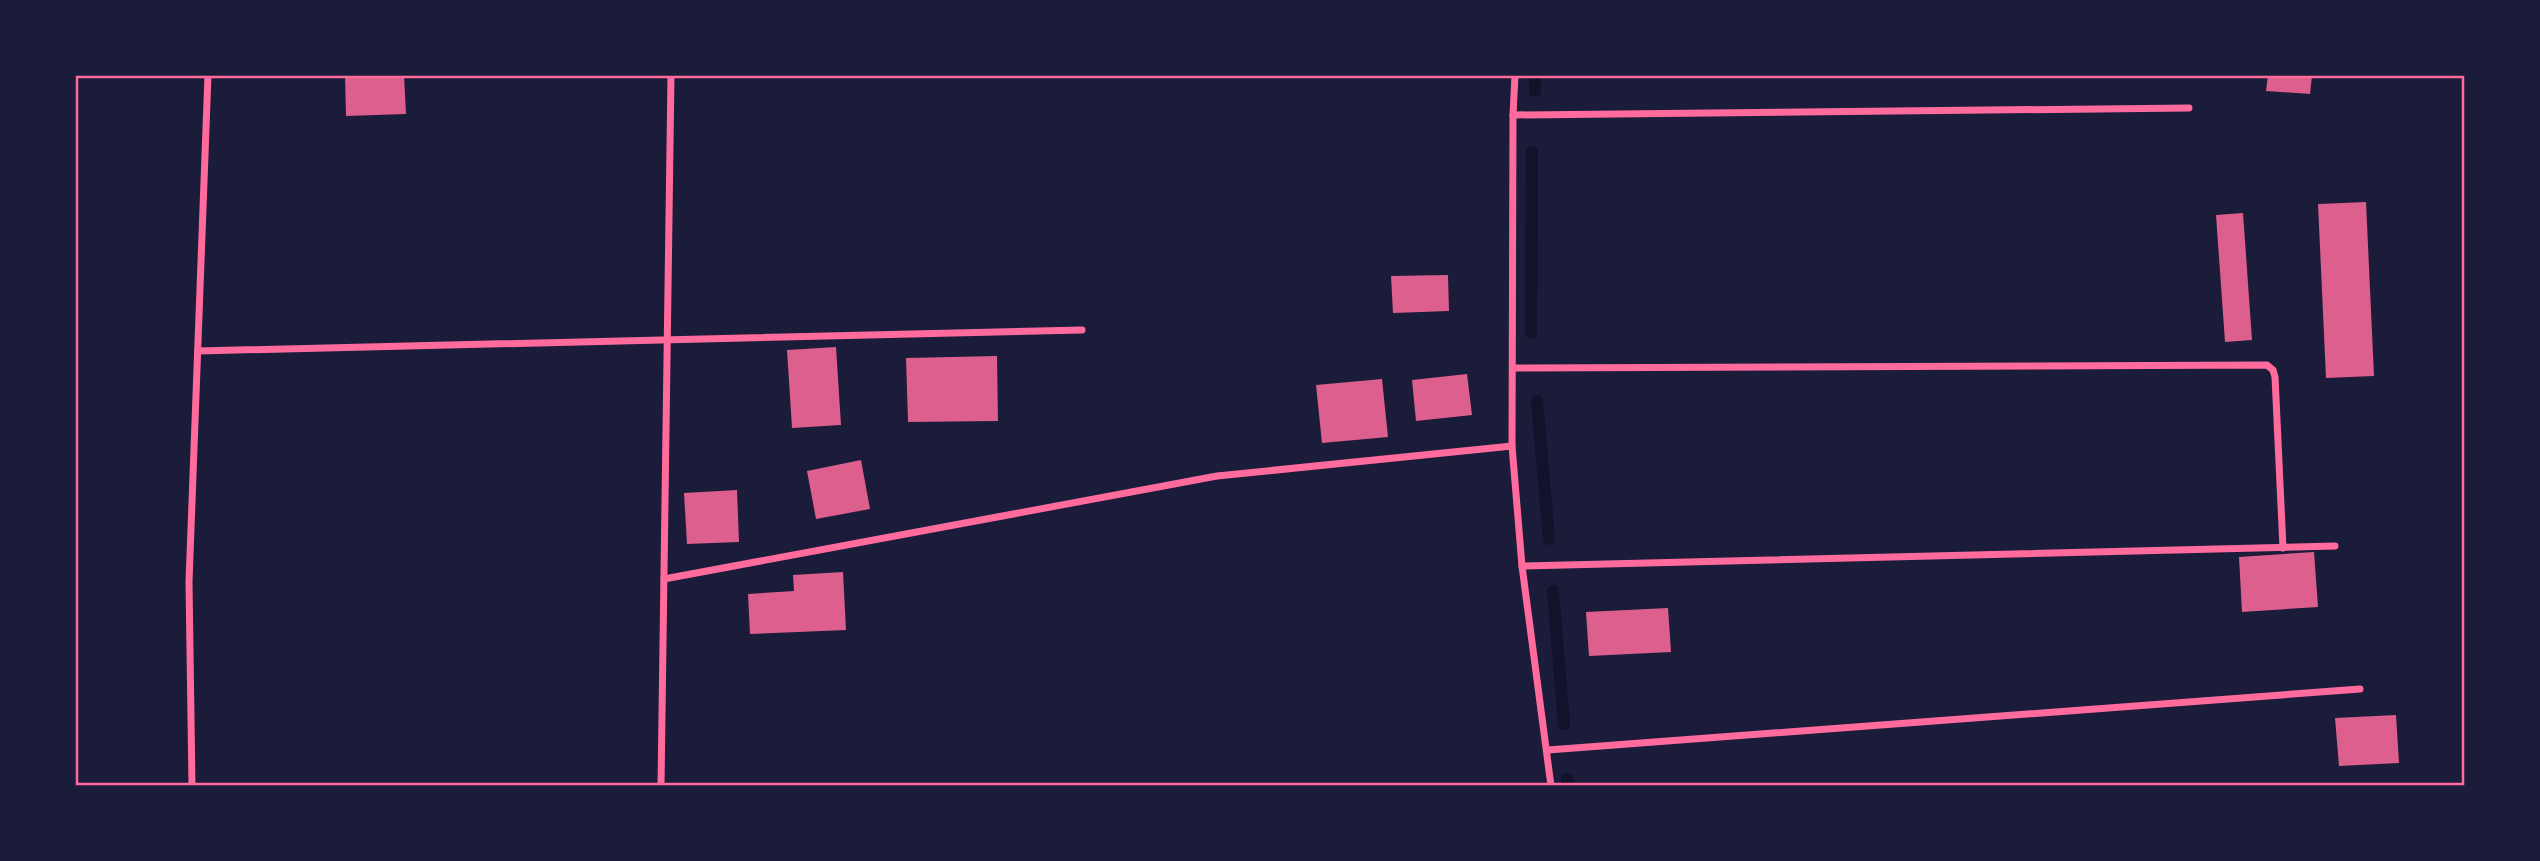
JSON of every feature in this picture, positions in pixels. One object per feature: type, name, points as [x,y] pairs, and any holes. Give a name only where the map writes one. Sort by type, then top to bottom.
[{"type":"street","points":[[192,786],[189,582],[208,75]]},
{"type":"street","points":[[661,786],[671,75]]},
{"type":"street","points":[[1515,75],[1512,446],[1522,566],[1551,786]]},
{"type":"street","points":[[1513,115],[2189,108]]},
{"type":"street","points":[[198,351],[1082,330]]},
{"type":"street","points":[[1514,368],[2267,365],[2273,370],[2275,377],[2283,548]]},
{"type":"street","points":[[664,579],[1217,476],[1512,446]]},
{"type":"street","points":[[1522,566],[2335,546]]},
{"type":"street","points":[[1548,750],[2360,689]]},
{"type":"building","points":[[345,75],[404,75],[406,114],[346,116]]},
{"type":"building","points":[[2268,75],[2312,75],[2310,94],[2266,91]]},
{"type":"building","points":[[2366,202],[2374,376],[2326,378],[2318,204]]},
{"type":"building","points":[[2243,213],[2252,340],[2225,342],[2216,215]]},
{"type":"building","points":[[1448,275],[1449,311],[1393,313],[1391,276]]},
{"type":"building","points":[[836,347],[841,425],[792,428],[787,350]]},
{"type":"building","points":[[997,356],[998,421],[908,422],[906,358]]},
{"type":"building","points":[[1467,374],[1472,415],[1416,421],[1412,380]]},
{"type":"building","points":[[1382,379],[1388,437],[1322,443],[1316,385]]},
{"type":"building","points":[[861,460],[870,509],[816,519],[807,471]]},
{"type":"building","points":[[737,490],[739,542],[687,544],[684,493]]},
{"type":"building","points":[[2314,552],[2318,607],[2242,612],[2239,557]]},
{"type":"building","points":[[843,572],[846,630],[750,634],[748,594],[794,591],[793,575]]},
{"type":"building","points":[[1668,608],[1671,652],[1589,656],[1586,612]]},
{"type":"building","points":[[2396,715],[2399,763],[2339,766],[2335,718]]},
{"type":"waterway","points":[[1535,75],[1535,91]]},
{"type":"waterway","points":[[1531,333],[1532,152]]},
{"type":"waterway","points":[[1537,401],[1549,539]]},
{"type":"waterway","points":[[1553,591],[1564,724]]},
{"type":"waterway","points":[[1567,779],[1568,786]]}]
